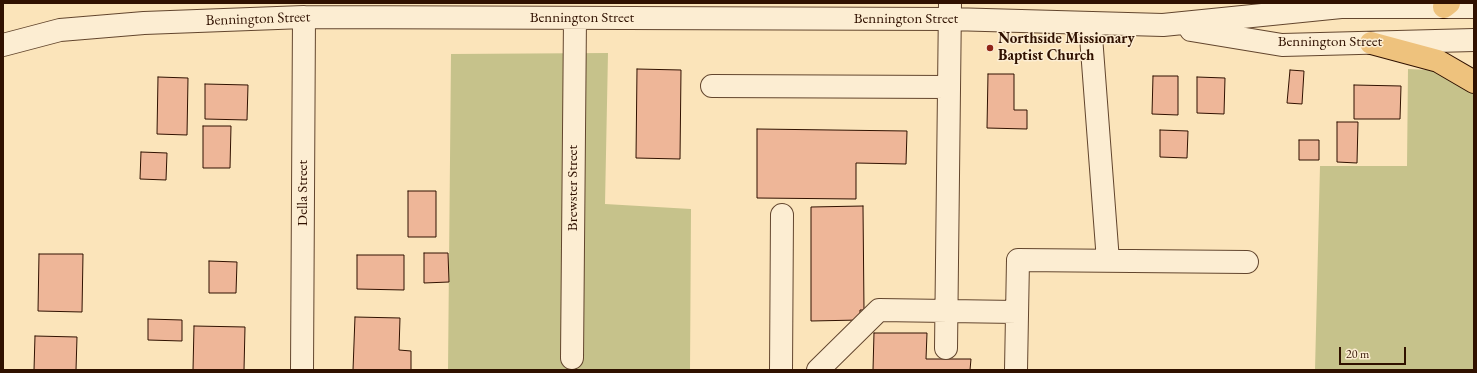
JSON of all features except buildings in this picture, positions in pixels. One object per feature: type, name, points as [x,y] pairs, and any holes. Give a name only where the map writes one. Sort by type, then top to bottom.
[{"type":"main road","points":[[1371,42],[1438,61],[1474,82]]},
{"type":"street","name":"Bennington Street","points":[[3,45],[60,30],[144,23],[304,17],[575,18],[950,11],[1090,23],[1162,25],[1340,7],[1447,5],[1474,7]]},
{"type":"street","points":[[946,348],[950,11]]},
{"type":"street","name":"Della Street","points":[[302,370],[304,17]]},
{"type":"street","name":"Brewster Street","points":[[572,358],[575,18]]},
{"type":"street","points":[[1090,23],[1108,260]]},
{"type":"street","name":"Bennington Street","points":[[1162,25],[1282,45],[1474,40]]},
{"type":"street","points":[[712,86],[949,87]]},
{"type":"street","points":[[780,370],[782,215]]},
{"type":"street","points":[[1016,370],[1018,260],[1247,262]]},
{"type":"street","points":[[818,370],[879,310],[1017,312]]},
{"type":"shaded area","points":[[608,53],[605,204],[691,209],[690,370],[448,370],[451,54]]},
{"type":"shaded area","points":[[1408,69],[1430,70],[1440,73],[1474,93],[1474,370],[1315,370],[1320,166],[1407,166]]},
{"type":"place","name":"Northside Missionary Baptist Church","points":[[990,48]]}]
